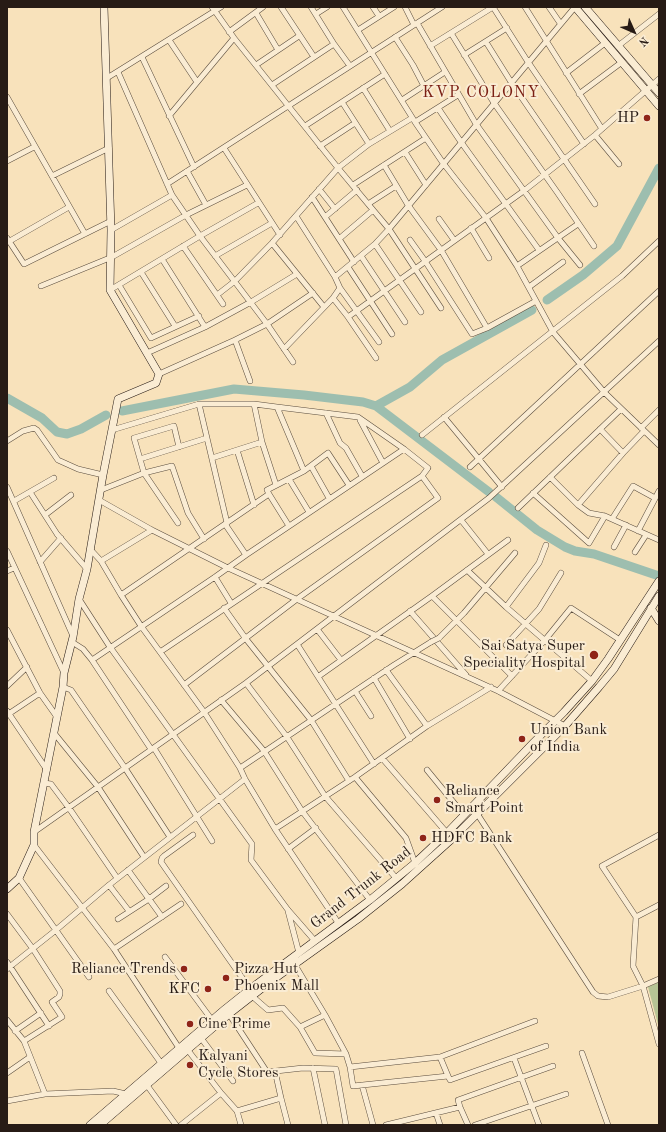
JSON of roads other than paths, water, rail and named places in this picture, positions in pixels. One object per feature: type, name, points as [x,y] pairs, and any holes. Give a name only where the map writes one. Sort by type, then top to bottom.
[{"type":"main road","points":[[7,889],[18,878],[34,845],[34,832],[63,687],[64,673],[79,599],[87,569],[118,399],[156,383],[159,374],[110,290],[112,257],[104,7]]},
{"type":"main road","points":[[575,7],[659,106]]},
{"type":"main road","points":[[585,7],[659,93]]},
{"type":"main road","name":"Grand Trunk Road","points":[[90,1125],[146,1084],[229,1014],[251,993],[299,953],[370,900],[415,863],[447,833],[592,681],[657,584]]},
{"type":"main road","name":"Grand Trunk Road","points":[[100,1125],[161,1063],[212,1020],[295,965],[349,926],[418,870],[477,814],[564,726],[614,669],[659,596]]},
{"type":"main road","points":[[651,608],[659,622]]},
{"type":"street","points":[[107,78],[142,58],[213,9],[221,7]]},
{"type":"street","points":[[229,32],[263,7]]},
{"type":"street","points":[[281,7],[314,57]]},
{"type":"street","points":[[311,7],[334,44],[350,66]]},
{"type":"street","points":[[316,14],[327,7]]},
{"type":"street","points":[[343,7],[426,138],[486,218],[517,266],[553,332],[604,392],[659,445]]},
{"type":"street","points":[[373,7],[379,16]]},
{"type":"street","points":[[358,30],[394,7]]},
{"type":"street","points":[[405,7],[476,124],[558,238],[580,265]]},
{"type":"street","points":[[167,184],[416,24],[434,9],[442,7]]},
{"type":"street","points":[[430,46],[493,7],[528,62],[584,144]]},
{"type":"street","points":[[525,7],[602,129]]},
{"type":"street","points":[[549,7],[560,23]]},
{"type":"street","points":[[335,277],[375,244],[389,229],[560,23],[575,7]]},
{"type":"street","points":[[213,9],[229,32],[320,146],[389,229],[441,308]]},
{"type":"street","points":[[256,13],[278,50]]},
{"type":"street","points":[[618,46],[659,14]]},
{"type":"street","points":[[464,55],[507,28]]},
{"type":"street","points":[[451,33],[494,103],[594,246]]},
{"type":"street","points":[[256,65],[299,36]]},
{"type":"street","points":[[395,37],[413,65],[424,86]]},
{"type":"street","points":[[169,116],[234,38]]},
{"type":"street","points":[[169,40],[197,82]]},
{"type":"street","points":[[486,42],[511,82],[595,204]]},
{"type":"street","points":[[566,73],[605,43]]},
{"type":"street","points":[[272,85],[334,44]]},
{"type":"street","points":[[142,58],[194,167]]},
{"type":"street","points":[[579,94],[622,62]]},
{"type":"street","points":[[118,72],[172,195],[200,236],[267,324],[292,362]]},
{"type":"street","points":[[402,100],[445,72]]},
{"type":"street","points":[[305,126],[385,74]]},
{"type":"street","points":[[348,317],[524,190],[595,135],[659,79]]},
{"type":"street","points":[[363,88],[390,131]]},
{"type":"street","points":[[217,295],[235,281],[280,235],[338,168],[369,144],[390,131],[438,108],[458,95]]},
{"type":"street","points":[[7,97],[85,234]]},
{"type":"street","points":[[342,102],[369,144]]},
{"type":"street","points":[[438,108],[540,250]]},
{"type":"street","points":[[320,146],[355,123]]},
{"type":"street","points":[[595,135],[619,164]]},
{"type":"street","points":[[352,185],[426,138]]},
{"type":"street","points":[[7,160],[34,146]]},
{"type":"street","points":[[52,176],[109,148]]},
{"type":"street","points":[[224,148],[280,235]]},
{"type":"street","points":[[405,152],[426,185]]},
{"type":"street","points":[[384,165],[408,205],[441,250],[487,328]]},
{"type":"street","points":[[187,171],[206,205]]},
{"type":"street","points":[[41,286],[112,257],[247,184]]},
{"type":"street","points":[[368,204],[396,186]]},
{"type":"street","points":[[319,189],[335,209]]},
{"type":"street","points":[[325,217],[357,190]]},
{"type":"street","points":[[111,230],[172,195]]},
{"type":"street","points":[[312,197],[354,262]]},
{"type":"street","points":[[110,290],[258,203]]},
{"type":"street","points":[[69,207],[8,241],[24,264],[111,221]]},
{"type":"street","points":[[339,239],[373,210]]},
{"type":"street","points":[[296,216],[335,277],[340,288],[379,342]]},
{"type":"street","points":[[439,219],[454,240]]},
{"type":"street","points":[[215,256],[272,223]]},
{"type":"street","points":[[517,266],[578,224]]},
{"type":"street","points":[[471,228],[489,258]]},
{"type":"street","points":[[410,240],[472,334],[487,328],[536,301]]},
{"type":"street","points":[[422,435],[622,276],[659,241]]},
{"type":"street","points":[[272,243],[324,307]]},
{"type":"street","points":[[375,244],[421,312]]},
{"type":"street","points":[[183,246],[223,304]]},
{"type":"street","points":[[361,256],[405,322]]},
{"type":"street","points":[[162,259],[205,327]]},
{"type":"street","points":[[529,287],[563,262]]},
{"type":"street","points":[[348,267],[392,334]]},
{"type":"street","points":[[141,272],[175,326]]},
{"type":"street","points":[[147,353],[205,327],[251,302],[297,274]]},
{"type":"street","points":[[119,285],[151,338],[198,316]]},
{"type":"street","points":[[284,349],[333,298],[340,288]]},
{"type":"street","points":[[470,467],[659,291]]},
{"type":"street","points":[[159,374],[267,324],[313,293]]},
{"type":"street","points":[[333,298],[376,358]]},
{"type":"street","points":[[235,340],[250,381]]},
{"type":"street","points":[[34,832],[246,683],[461,520],[502,487],[659,341]]},
{"type":"street","points":[[199,404],[226,523],[246,555]]},
{"type":"street","points":[[112,430],[199,404],[254,404],[358,417],[404,449],[428,468],[422,476],[260,583],[160,652]]},
{"type":"street","points":[[254,404],[262,442],[276,485]]},
{"type":"street","points":[[277,407],[304,470]]},
{"type":"street","points":[[518,508],[620,409]]},
{"type":"street","points":[[578,505],[659,410]]},
{"type":"street","points":[[326,413],[340,443],[346,448],[362,476]]},
{"type":"street","points":[[358,417],[384,463]]},
{"type":"street","points":[[444,417],[502,487]]},
{"type":"street","points":[[178,523],[144,473],[134,438],[174,426],[179,447]]},
{"type":"street","points":[[7,441],[23,430],[34,428],[58,460],[78,469],[103,475]]},
{"type":"street","points":[[600,429],[623,453]]},
{"type":"street","points":[[140,459],[206,438]]},
{"type":"street","points":[[212,458],[262,442]]},
{"type":"street","points":[[92,660],[329,498],[404,449]]},
{"type":"street","points":[[237,450],[254,505]]},
{"type":"street","points":[[289,526],[267,490],[311,466],[328,453],[349,485]]},
{"type":"street","points":[[101,490],[144,473],[172,466],[188,513],[204,539]]},
{"type":"street","points":[[311,466],[329,498]]},
{"type":"street","points":[[184,686],[297,599],[438,498],[422,476]]},
{"type":"street","points":[[550,477],[578,505],[589,513],[605,516],[659,540]]},
{"type":"street","points":[[14,501],[54,478]]},
{"type":"street","points":[[289,479],[309,512]]},
{"type":"street","points":[[612,519],[633,486],[655,498]]},
{"type":"street","points":[[7,487],[72,639],[92,660],[212,841]]},
{"type":"street","points":[[638,531],[659,491]]},
{"type":"street","points":[[30,492],[61,538],[87,569]]},
{"type":"street","points":[[533,493],[589,543],[605,516]]},
{"type":"street","points":[[121,595],[191,549],[269,494]]},
{"type":"street","points":[[45,515],[71,495]]},
{"type":"street","points":[[99,500],[152,530],[228,568],[498,691],[564,726]]},
{"type":"street","points":[[461,520],[488,554]]},
{"type":"street","points":[[614,547],[626,525]]},
{"type":"street","points":[[101,561],[152,530]]},
{"type":"street","points":[[636,552],[646,535]]},
{"type":"street","points":[[40,562],[61,538]]},
{"type":"street","points":[[319,676],[508,540]]},
{"type":"street","points":[[506,607],[539,563],[546,545]]},
{"type":"street","points":[[90,549],[101,561],[141,626],[204,712],[240,768],[275,829],[339,924]]},
{"type":"street","points":[[7,551],[64,673]]},
{"type":"street","points":[[240,768],[386,670],[439,638],[456,621],[515,553]]},
{"type":"street","points":[[7,571],[14,568]]},
{"type":"street","points":[[467,570],[506,607],[592,681]]},
{"type":"street","points":[[506,645],[539,609],[560,573]]},
{"type":"street","points":[[215,577],[232,603]]},
{"type":"street","points":[[432,596],[512,676]]},
{"type":"street","points":[[79,599],[110,647],[174,733],[252,844],[251,860],[288,910],[315,941]]},
{"type":"street","points":[[224,608],[246,639],[311,720],[349,780]]},
{"type":"street","points":[[498,691],[571,608],[620,640]]},
{"type":"street","points":[[410,611],[468,677]]},
{"type":"street","points":[[317,629],[341,660]]},
{"type":"street","points":[[7,631],[40,693],[57,717]]},
{"type":"street","points":[[297,644],[319,676],[374,764]]},
{"type":"street","points":[[7,686],[27,668]]},
{"type":"street","points":[[386,670],[427,726]]},
{"type":"street","points":[[374,678],[410,739]]},
{"type":"street","points":[[246,683],[287,737],[325,796],[396,878]]},
{"type":"street","points":[[63,687],[71,690],[125,768],[170,837]]},
{"type":"street","points":[[275,829],[349,780],[356,777],[427,726],[491,688]]},
{"type":"street","points":[[356,691],[371,716]]},
{"type":"street","points":[[40,693],[8,714],[47,770]]},
{"type":"street","points":[[222,700],[264,752],[302,811],[370,900]]},
{"type":"street","points":[[54,733],[98,787],[144,857]]},
{"type":"street","points":[[382,758],[447,833]]},
{"type":"street","points":[[426,770],[464,815]]},
{"type":"street","points":[[356,777],[406,838],[415,863]]},
{"type":"street","points":[[49,1026],[8,966],[33,949],[117,878],[245,779]]},
{"type":"street","points":[[44,783],[51,784],[117,878]]},
{"type":"street","points":[[472,807],[593,992],[598,996],[608,997],[643,986],[659,978]]},
{"type":"street","points":[[288,849],[316,828]]},
{"type":"street","points":[[193,835],[164,856],[162,858],[162,862],[251,993],[268,1010],[283,1008],[300,1027],[315,1053],[346,1054]]},
{"type":"street","points":[[659,835],[602,866],[636,917],[633,966],[643,986],[659,1044]]},
{"type":"street","points":[[34,845],[114,949],[179,1048]]},
{"type":"street","points":[[128,870],[162,917]]},
{"type":"street","points":[[18,878],[89,977]]},
{"type":"street","points":[[109,885],[129,911]]},
{"type":"street","points":[[118,919],[166,886]]},
{"type":"street","points":[[114,949],[181,904]]},
{"type":"street","points":[[636,917],[659,905]]},
{"type":"street","points":[[288,910],[299,953]]},
{"type":"street","points":[[7,914],[33,949],[60,991],[59,997],[52,1002],[62,1017],[24,1041]]},
{"type":"street","points":[[165,957],[212,1020]]},
{"type":"street","points":[[295,965],[346,1054],[350,1066],[353,1086],[448,1076]]},
{"type":"street","points":[[110,990],[161,1063]]},
{"type":"street","points":[[14,1031],[41,1013]]},
{"type":"street","points":[[229,1014],[267,1072],[313,1068],[336,1069],[346,1125]]},
{"type":"street","points":[[300,1027],[325,1015]]},
{"type":"street","points":[[7,1020],[14,1031],[24,1041],[44,1094]]},
{"type":"street","points":[[350,1066],[440,1057],[535,1021]]},
{"type":"street","points":[[201,1038],[233,1081]]},
{"type":"street","points":[[440,1057],[450,1080],[546,1046]]},
{"type":"street","points":[[187,1050],[237,1111],[241,1125]]},
{"type":"street","points":[[582,1053],[608,1125]]},
{"type":"street","points":[[7,1073],[30,1057]]},
{"type":"street","points":[[514,1058],[539,1125]]},
{"type":"street","points":[[468,1125],[458,1100],[553,1066]]},
{"type":"street","points":[[313,1068],[325,1125]]},
{"type":"street","points":[[276,1071],[280,1098],[288,1125]]},
{"type":"street","points":[[146,1084],[176,1125]]},
{"type":"street","points":[[362,1085],[373,1125]]},
{"type":"street","points":[[7,1101],[44,1094],[114,1091],[128,1096]]},
{"type":"street","points":[[181,1125],[222,1093]]},
{"type":"street","points":[[475,1125],[566,1094]]},
{"type":"street","points":[[237,1111],[280,1098]]},
{"type":"street","points":[[386,1125],[460,1106]]},
{"type":"street","points":[[436,1113],[440,1125]]},
{"type":"waterway","points":[[547,300],[583,275],[617,246],[659,168]]},
{"type":"waterway","points":[[376,406],[410,387],[442,360],[532,310]]},
{"type":"waterway","points":[[122,411],[234,389],[363,402],[376,406],[489,492]]},
{"type":"waterway","points":[[7,398],[42,418],[57,432],[67,434],[81,429],[106,415]]},
{"type":"waterway","points":[[496,497],[537,530],[565,547],[575,551],[594,554],[659,576]]},
{"type":"place","name":"HP","points":[[647,118]]},
{"type":"place","name":"Sai Satya Super Speciality Hospital","points":[[594,655]]},
{"type":"place","name":"Union Bank of India","points":[[522,739]]},
{"type":"place","name":"Reliance Smart Point","points":[[437,800]]},
{"type":"place","name":"HDFC Bank","points":[[423,838]]},
{"type":"place","name":"Reliance Trends","points":[[184,969]]},
{"type":"place","name":"Pizza Hut Phoenix Mall","points":[[226,978]]},
{"type":"place","name":"KFC","points":[[208,989]]},
{"type":"place","name":"Cine Prime","points":[[190,1024]]},
{"type":"place","name":"Kalyani Cycle Stores","points":[[190,1065]]},
{"type":"district","name":"KVP COLONY","points":[[481,93]]}]
